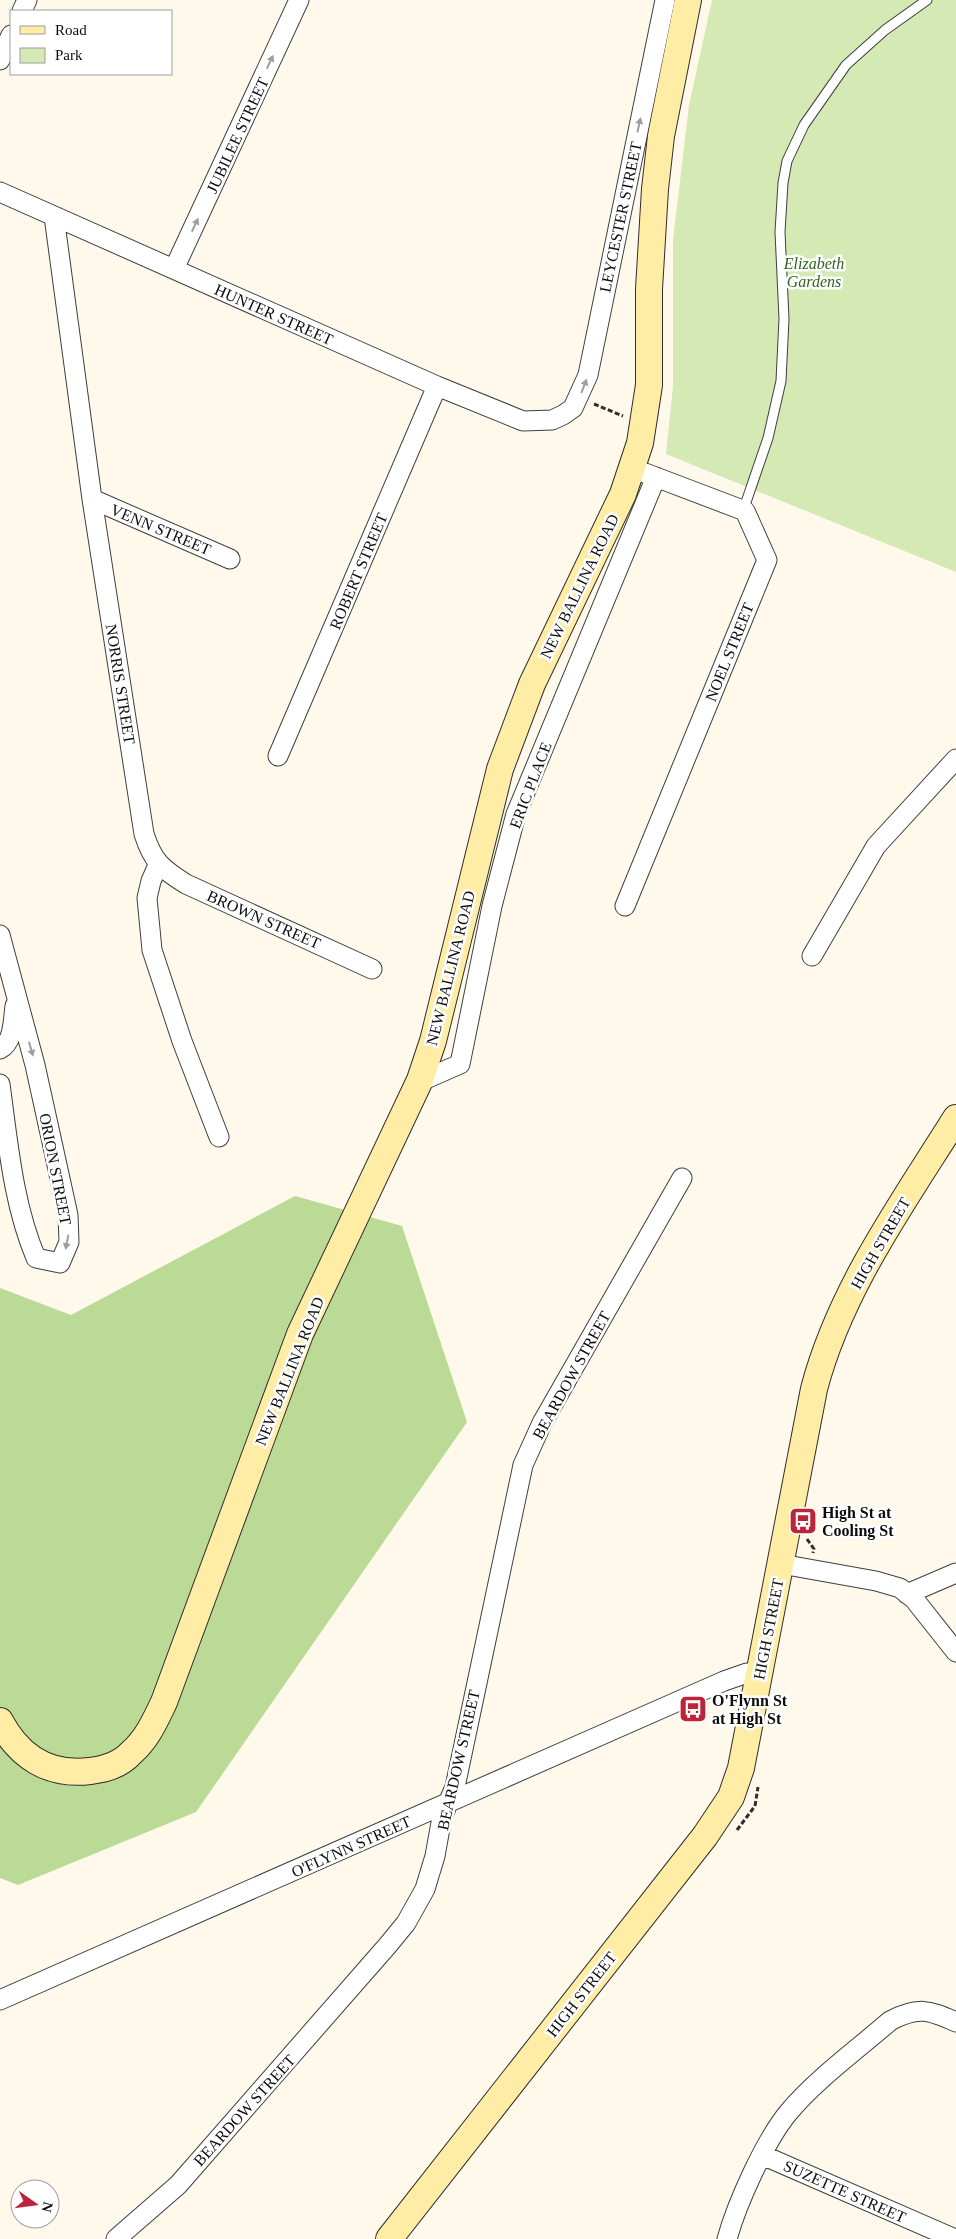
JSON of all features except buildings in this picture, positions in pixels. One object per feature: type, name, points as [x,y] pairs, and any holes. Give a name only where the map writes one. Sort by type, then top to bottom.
[{"type":"street","name":"JUBILEE STREET","points":[[174,270],[299,0]]},
{"type":"street","name":"LEYCESTER STREET","points":[[552,420],[573,408],[588,375],[664,0]]},
{"type":"street","name":"NEW BALLINA ROAD","points":[[0,1721],[9,1738],[28,1756],[52,1769],[79,1772],[108,1768],[131,1754],[150,1731],[168,1693],[300,1334],[419,1082],[433,1040],[500,769],[532,684],[623,494],[644,473],[643,424],[649,384],[649,289],[655,189],[661,136],[688,0]]},
{"type":"street","points":[[0,60],[10,37]]},
{"type":"street","name":"HUNTER STREET","points":[[0,192],[437,386],[523,421],[552,420]]},
{"type":"street","name":"NORRIS STREET","points":[[54,216],[92,499],[144,834],[158,865]]},
{"type":"street","name":"ROBERT STREET","points":[[278,756],[437,386]]},
{"type":"street","points":[[644,473],[743,511]]},
{"type":"street","name":"ERIC PLACE","points":[[419,1082],[460,1064],[492,906],[516,814],[644,473]]},
{"type":"street","name":"VENN STREET","points":[[92,499],[230,559]]},
{"type":"street","name":"NOEL STREET","points":[[625,906],[767,560],[743,511]]},
{"type":"street","points":[[812,956],[876,846],[956,759]]},
{"type":"street","points":[[158,865],[151,881],[148,898],[152,950],[182,1041],[219,1137]]},
{"type":"street","name":"BROWN STREET","points":[[158,865],[186,884],[372,968]]},
{"type":"street","name":"ORION STREET","points":[[0,935],[35,1065],[68,1215],[69,1242],[60,1263],[36,1258],[25,1231],[9,1148],[0,1084]]},
{"type":"street","points":[[0,1049],[5,1047],[12,1033],[16,997]]},
{"type":"street","name":"HIGH STREET","points":[[389,2239],[721,1815],[737,1783],[814,1389],[822,1358],[869,1257],[956,1118]]},
{"type":"street","name":"BEARDOW STREET","points":[[116,2239],[178,2185],[406,1924],[418,1905],[431,1872],[442,1817],[454,1787],[523,1465],[542,1422],[682,1178]]},
{"type":"street","points":[[781,1564],[890,1584],[908,1594],[956,1652]]},
{"type":"street","points":[[908,1594],[956,1573]]},
{"type":"street","name":"O'FLYNN STREET","points":[[0,2000],[724,1681],[747,1673],[759,1674]]},
{"type":"street","points":[[727,2239],[762,2155],[775,2132],[802,2098],[890,2021],[910,2011],[930,2011],[956,2022]]},
{"type":"street","name":"SUZETTE STREET","points":[[762,2155],[955,2239]]},
{"type":"lane","points":[[743,511],[768,438],[781,381],[784,319],[780,232],[783,183],[787,161],[804,125],[846,66],[885,30],[927,0]]},
{"type":"path","points":[[592,403],[625,416]]},
{"type":"path","points":[[808,1529],[807,1539],[814,1549],[812,1560]]},
{"type":"green space","name":"Elizabeth Gardens","points":[[712,0],[956,0],[956,572],[666,454],[673,386],[673,240],[689,105]]},
{"type":"green space","points":[[295,1196],[402,1226],[467,1422],[196,1812],[18,1885],[0,1878],[0,1288],[71,1315]]},
{"type":"place","name":"High St at Cooling St","points":[[803,1521]]},
{"type":"place","name":"O'Flynn St at High St","points":[[693,1709]]}]
